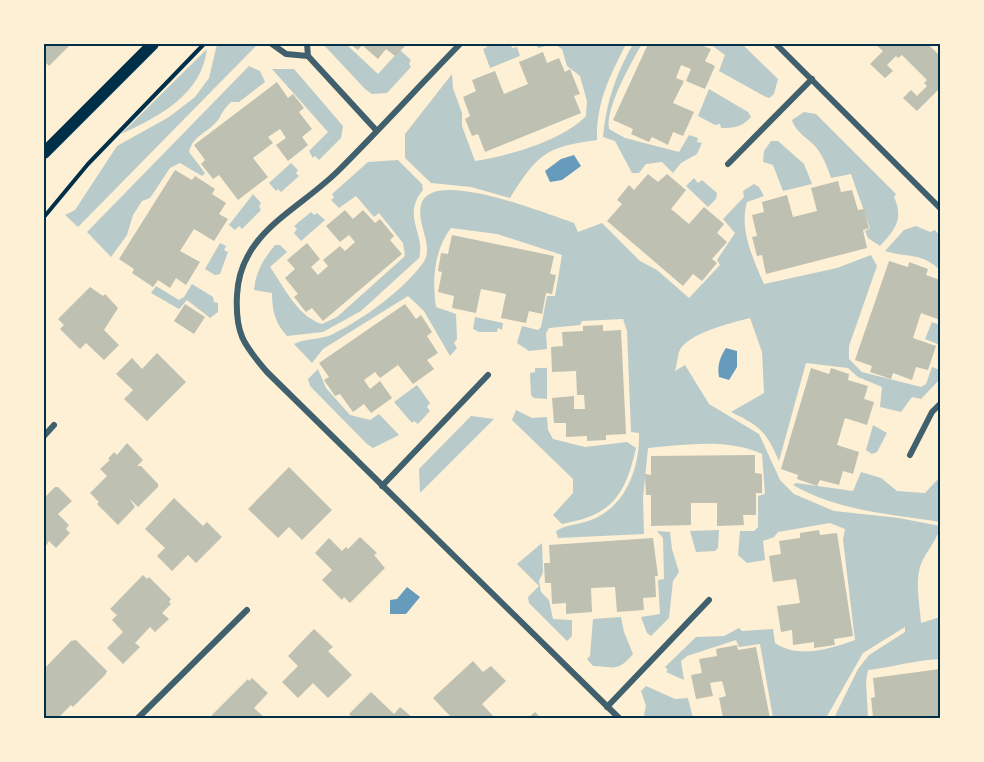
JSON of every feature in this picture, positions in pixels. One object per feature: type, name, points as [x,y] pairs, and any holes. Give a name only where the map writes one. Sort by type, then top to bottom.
[{"type":"main road","points":[[44,153],[153,44]]},
{"type":"street","points":[[272,44],[286,54],[308,56]]},
{"type":"street","points":[[307,44],[308,56],[376,130]]},
{"type":"street","points":[[460,44],[338,171],[270,227],[248,251],[237,282],[237,327],[243,344],[253,356],[619,718]]},
{"type":"street","points":[[776,44],[940,208]]},
{"type":"street","points":[[728,164],[813,79]]},
{"type":"street","points":[[382,486],[488,375]]},
{"type":"street","points":[[910,455],[932,412],[940,404]]},
{"type":"street","points":[[44,436],[54,425]]},
{"type":"street","points":[[607,707],[709,600]]},
{"type":"street","points":[[138,718],[247,610]]},
{"type":"path","points":[[44,218],[87,164],[204,44]]},
{"type":"shaded area","points":[[217,44],[257,45],[78,227],[65,215],[75,210],[117,146],[169,117],[195,97],[209,78]]},
{"type":"shaded area","points":[[323,44],[346,44],[378,74],[400,50],[411,60],[409,64],[411,67],[387,93],[372,94]]},
{"type":"shaded area","points":[[487,44],[511,44],[512,48],[517,47],[520,56],[490,68],[483,49],[487,47]]},
{"type":"shaded area","points":[[536,44],[554,44],[538,48]]},
{"type":"shaded area","points":[[554,44],[626,44],[602,101],[597,140],[565,146],[544,155],[528,171],[510,198],[471,187],[431,183],[405,158],[405,134],[452,74],[453,88],[462,113],[462,126],[475,161],[534,146],[576,125],[586,116],[587,101],[580,76],[567,66],[562,49]]},
{"type":"shaded area","points":[[633,44],[642,44],[615,98],[609,129],[625,138],[679,152],[689,135],[698,138],[697,142],[702,143],[697,154],[681,163],[673,173],[662,162],[646,164],[639,173],[632,173],[615,141],[603,137],[613,89]]},
{"type":"shaded area","points":[[710,44],[742,44],[778,79],[774,94],[769,98],[764,96],[719,71],[725,55]]},
{"type":"shaded area","points":[[207,49],[197,79],[176,102],[150,120],[121,134]]},
{"type":"shaded area","points":[[249,66],[260,71],[265,82],[239,102],[231,102],[216,122],[191,146],[189,152],[205,173],[202,176],[180,163],[170,168],[150,198],[142,201],[133,215],[127,235],[111,257],[87,232]]},
{"type":"shaded area","points":[[272,69],[294,69],[343,126],[341,138],[319,160],[315,156],[313,158],[309,151],[328,132]]},
{"type":"shaded area","points":[[709,89],[748,112],[751,117],[738,126],[721,128],[720,124],[715,125],[698,116]]},
{"type":"shaded area","points":[[804,112],[816,114],[896,194],[894,197],[898,218],[894,229],[880,246],[868,238],[865,231],[870,228],[851,174],[831,178],[818,150],[798,131],[794,124],[792,120]]},
{"type":"shaded area","points":[[771,141],[778,141],[804,164],[812,184],[783,191],[773,165],[763,162],[764,151]]},
{"type":"shaded area","points":[[398,160],[422,184],[423,190],[414,208],[420,249],[419,258],[361,311],[323,332],[287,336],[275,316],[272,293],[254,290],[258,271],[264,261],[275,245],[280,245],[287,252],[270,267],[292,300],[306,315],[322,324],[337,317],[405,256],[403,243],[379,213],[374,217],[356,196],[339,208],[331,200],[334,197],[332,194],[368,162]]},
{"type":"shaded area","points":[[291,163],[298,170],[296,173],[299,176],[281,192],[278,189],[276,191],[269,183]]},
{"type":"shaded area","points":[[694,178],[698,183],[702,180],[717,193],[716,199],[708,207],[686,186]]},
{"type":"shaded area","points":[[754,184],[759,187],[764,196],[747,202],[746,233],[764,284],[837,268],[871,255],[877,266],[849,346],[849,359],[862,372],[921,387],[926,384],[932,367],[940,370],[940,379],[921,399],[912,397],[901,412],[880,407],[882,387],[858,377],[848,368],[806,363],[779,461],[761,430],[731,412],[764,393],[762,352],[750,318],[721,326],[691,339],[683,345],[679,352],[675,371],[685,365],[709,404],[759,434],[780,480],[794,494],[834,511],[899,518],[940,526],[920,567],[918,588],[921,623],[940,617],[940,659],[868,670],[866,681],[868,718],[834,718],[858,669],[869,655],[905,632],[905,627],[863,653],[826,718],[773,718],[760,644],[739,647],[736,640],[687,656],[681,661],[684,680],[666,672],[668,670],[665,667],[696,637],[724,636],[739,628],[742,631],[773,629],[775,643],[794,651],[815,651],[855,640],[843,540],[845,529],[830,523],[778,532],[774,537],[763,541],[765,560],[747,563],[738,555],[740,531],[754,531],[758,527],[758,496],[765,494],[762,454],[749,449],[720,444],[648,448],[643,498],[644,534],[558,538],[556,531],[603,514],[622,496],[633,472],[639,446],[639,433],[631,432],[627,331],[623,319],[582,321],[580,325],[549,328],[546,333],[547,349],[529,351],[517,343],[522,326],[538,330],[541,327],[547,296],[555,296],[562,255],[497,234],[451,228],[438,256],[434,286],[436,307],[456,314],[457,339],[454,343],[457,348],[450,356],[424,311],[408,296],[323,349],[312,363],[294,344],[328,336],[345,328],[370,312],[405,284],[426,257],[427,250],[420,212],[421,205],[429,194],[445,190],[492,196],[574,223],[578,232],[602,223],[640,261],[657,270],[689,298],[720,265],[717,260],[735,233],[723,219],[744,197],[743,191]]},
{"type":"shaded area","points":[[253,194],[261,203],[259,206],[261,210],[242,229],[239,226],[235,230],[229,225]]},
{"type":"shaded area","points":[[311,212],[314,215],[317,213],[325,220],[301,241],[294,233],[297,229],[294,226]]},
{"type":"shaded area","points":[[916,226],[930,232],[935,230],[940,236],[940,270],[927,260],[885,251],[904,230]]},
{"type":"shaded area","points":[[220,243],[226,246],[224,250],[228,252],[220,274],[215,275],[205,269]]},
{"type":"shaded area","points":[[192,284],[213,297],[214,302],[218,303],[218,312],[210,318],[187,300],[179,309],[151,293],[156,286],[179,300],[184,297]]},
{"type":"shaded area","points":[[475,317],[503,323],[502,330],[498,328],[497,332],[479,332],[473,329]]},
{"type":"shaded area","points":[[932,322],[940,325],[940,345],[925,339]]},
{"type":"shaded area","points":[[535,368],[547,368],[547,399],[534,398],[531,395],[530,373],[535,372]]},
{"type":"shaded area","points":[[318,369],[326,388],[350,415],[370,420],[379,414],[399,435],[373,448],[367,444],[310,386],[308,379]]},
{"type":"shaded area","points":[[417,385],[430,403],[427,407],[430,411],[418,424],[414,421],[412,423],[394,402]]},
{"type":"shaded area","points":[[516,410],[532,418],[547,417],[548,430],[553,439],[585,447],[627,442],[636,448],[627,479],[614,501],[593,515],[562,524],[553,515],[573,493],[573,479],[512,420]]},
{"type":"shaded area","points":[[471,416],[494,419],[420,493],[419,469]]},
{"type":"shaded area","points":[[873,425],[887,433],[877,452],[872,454],[866,450]]},
{"type":"shaded area","points":[[861,472],[881,478],[897,491],[925,493],[940,477],[940,522],[846,506],[810,494],[793,485],[796,483],[853,491]]},
{"type":"shaded area","points":[[719,530],[718,548],[715,551],[696,552],[690,531]]},
{"type":"shaded area","points":[[657,531],[670,532],[679,572],[673,581],[669,618],[651,636],[647,633],[641,617],[660,614],[658,580],[664,579],[663,538]]},
{"type":"shaded area","points":[[542,543],[543,572],[539,581],[541,592],[549,600],[553,619],[572,620],[572,636],[567,641],[529,603],[528,597],[539,586],[517,564]]},
{"type":"shaded area","points":[[621,617],[633,654],[620,666],[593,666],[587,659],[590,656],[593,619]]},
{"type":"shaded area","points":[[646,686],[675,699],[688,698],[693,718],[647,718],[644,715],[646,706],[641,691]]},
{"type":"water","points":[[574,155],[581,166],[562,180],[550,182],[545,171],[561,159]]},
{"type":"water","points":[[726,348],[737,351],[737,367],[729,380],[719,377],[718,373]]},
{"type":"water","points":[[407,587],[420,597],[406,614],[390,614],[390,600],[397,599]]},
{"type":"building","points":[[44,44],[71,44],[49,66],[44,61]]},
{"type":"building","points":[[350,44],[407,44],[395,56],[386,49],[378,59],[362,45],[358,50]]},
{"type":"building","points":[[648,44],[698,44],[711,49],[705,61],[715,66],[705,89],[686,81],[691,69],[681,65],[676,78],[684,81],[673,103],[694,112],[683,136],[673,132],[668,145],[652,137],[649,142],[631,134],[633,129],[613,120]]},
{"type":"building","points":[[875,44],[928,44],[940,56],[940,88],[917,111],[903,98],[911,90],[917,96],[927,86],[924,83],[927,80],[902,55],[898,58],[896,56],[887,65],[893,71],[885,78],[870,64],[883,51]]},
{"type":"building","points":[[543,52],[547,63],[559,58],[565,72],[570,69],[580,94],[574,96],[581,113],[485,152],[478,134],[472,136],[465,119],[470,116],[463,97],[476,91],[472,80],[495,71],[504,94],[528,84],[519,62]]},
{"type":"building","points":[[277,82],[288,98],[293,94],[304,108],[299,112],[312,129],[302,137],[308,145],[288,161],[276,145],[286,138],[280,129],[268,137],[273,143],[253,158],[268,177],[238,200],[219,175],[213,179],[201,164],[205,160],[194,145]]},
{"type":"building","points":[[175,170],[192,180],[195,176],[215,189],[212,194],[226,203],[219,214],[228,219],[214,241],[194,229],[180,251],[200,262],[186,285],[176,278],[170,288],[158,280],[153,287],[132,273],[134,269],[119,259]]},
{"type":"building","points":[[648,174],[658,182],[667,174],[686,190],[671,209],[689,224],[704,207],[724,224],[717,233],[727,242],[712,259],[717,263],[702,281],[693,274],[683,286],[607,221],[622,204],[617,200],[629,185],[634,190]]},
{"type":"building","points":[[838,181],[841,192],[852,190],[858,210],[864,209],[869,228],[863,230],[867,248],[766,274],[762,255],[757,256],[752,237],[757,236],[752,215],[764,212],[762,202],[787,195],[793,217],[817,211],[811,188]]},
{"type":"building","points":[[345,210],[353,219],[363,210],[375,223],[380,219],[394,236],[390,240],[402,254],[323,321],[312,308],[306,312],[294,297],[298,294],[285,278],[295,269],[287,260],[307,243],[320,259],[311,267],[318,275],[328,266],[323,260],[340,246],[345,251],[355,242],[349,235],[340,242],[326,226]]},
{"type":"building","points":[[452,235],[554,256],[550,274],[556,275],[552,294],[546,293],[542,314],[529,311],[526,323],[501,318],[506,294],[481,289],[476,313],[452,308],[454,296],[438,292],[442,272],[438,271],[441,253],[448,254]]},
{"type":"building","points":[[889,261],[908,267],[909,262],[928,269],[926,275],[940,280],[940,320],[921,313],[913,338],[936,346],[928,370],[916,367],[912,380],[893,373],[891,379],[870,372],[872,366],[855,360]]},
{"type":"building","points":[[90,287],[103,296],[105,294],[118,308],[104,330],[119,345],[104,360],[86,343],[80,349],[60,329],[64,325],[58,319]]},
{"type":"building","points":[[185,304],[205,317],[194,334],[174,321]]},
{"type":"building","points":[[405,304],[416,319],[421,315],[432,332],[427,336],[438,353],[427,360],[434,369],[413,384],[398,365],[380,378],[375,372],[364,380],[370,389],[380,381],[392,398],[371,413],[364,404],[353,412],[340,394],[335,396],[324,380],[329,377],[319,363]]},
{"type":"building","points":[[603,325],[603,331],[621,330],[626,434],[606,435],[606,440],[587,441],[587,436],[566,437],[566,423],[554,423],[552,398],[574,396],[574,409],[585,409],[584,395],[577,395],[576,371],[552,372],[551,347],[563,346],[562,332],[583,331],[583,326]]},
{"type":"building","points":[[157,353],[186,382],[147,421],[124,399],[133,390],[116,374],[132,358],[142,369]]},
{"type":"building","points":[[811,368],[829,374],[831,368],[849,374],[848,380],[868,386],[864,399],[874,402],[867,425],[845,418],[837,445],[859,452],[853,474],[843,471],[839,485],[820,480],[817,486],[797,479],[798,475],[781,469]]},
{"type":"building","points":[[127,443],[143,460],[137,466],[141,466],[158,484],[158,487],[138,507],[129,498],[135,507],[118,525],[97,504],[99,502],[90,493],[107,476],[100,469],[110,460],[108,459],[114,452],[117,455]]},
{"type":"building","points":[[755,455],[755,473],[762,474],[762,493],[756,493],[756,515],[743,515],[744,525],[717,526],[717,503],[691,503],[691,525],[651,526],[651,495],[646,495],[645,474],[651,475],[651,456]]},
{"type":"building","points":[[289,467],[332,510],[302,540],[289,527],[278,538],[248,509]]},
{"type":"building","points":[[55,487],[58,487],[72,501],[58,514],[69,525],[66,529],[70,533],[56,548],[49,541],[44,549],[44,498]]},
{"type":"building","points":[[174,498],[203,526],[207,522],[222,537],[196,563],[188,555],[172,571],[157,556],[165,548],[145,529]]},
{"type":"building","points":[[819,530],[820,535],[837,533],[853,636],[834,639],[835,645],[814,648],[814,642],[793,645],[792,630],[781,632],[777,606],[800,603],[796,579],[773,582],[769,556],[781,554],[779,541],[800,538],[800,533]]},
{"type":"building","points":[[360,537],[377,553],[374,555],[385,568],[350,603],[344,597],[342,600],[322,580],[332,570],[315,553],[329,538],[342,551],[346,547],[348,549]]},
{"type":"building","points":[[653,538],[658,576],[655,576],[656,597],[643,598],[644,610],[617,612],[615,587],[591,588],[592,612],[566,614],[566,603],[552,604],[551,583],[545,583],[544,563],[550,563],[549,545]]},
{"type":"building","points":[[143,575],[147,579],[149,577],[171,599],[169,602],[171,604],[162,613],[169,619],[155,632],[150,627],[135,643],[140,647],[123,664],[107,648],[123,632],[112,620],[117,615],[110,609]]},
{"type":"building","points":[[314,629],[333,647],[328,651],[352,675],[328,698],[313,683],[298,698],[282,682],[298,666],[288,656]]},
{"type":"building","points":[[76,640],[107,671],[73,707],[71,705],[58,718],[44,718],[44,669],[71,641]]},
{"type":"building","points":[[737,645],[738,650],[756,647],[770,718],[723,717],[719,698],[726,696],[722,681],[710,683],[713,696],[696,699],[691,675],[702,673],[699,659],[717,656],[716,649]]},
{"type":"building","points":[[473,661],[483,672],[491,666],[506,681],[482,704],[495,718],[452,718],[433,698]]},
{"type":"building","points":[[940,669],[940,716],[873,717],[871,698],[875,697],[873,678]]},
{"type":"building","points":[[252,678],[268,693],[254,708],[265,718],[212,718],[212,715],[248,679],[249,681]]},
{"type":"building","points":[[371,692],[394,714],[400,707],[413,718],[353,718],[349,714]]},
{"type":"building","points":[[535,712],[541,718],[528,718]]}]
